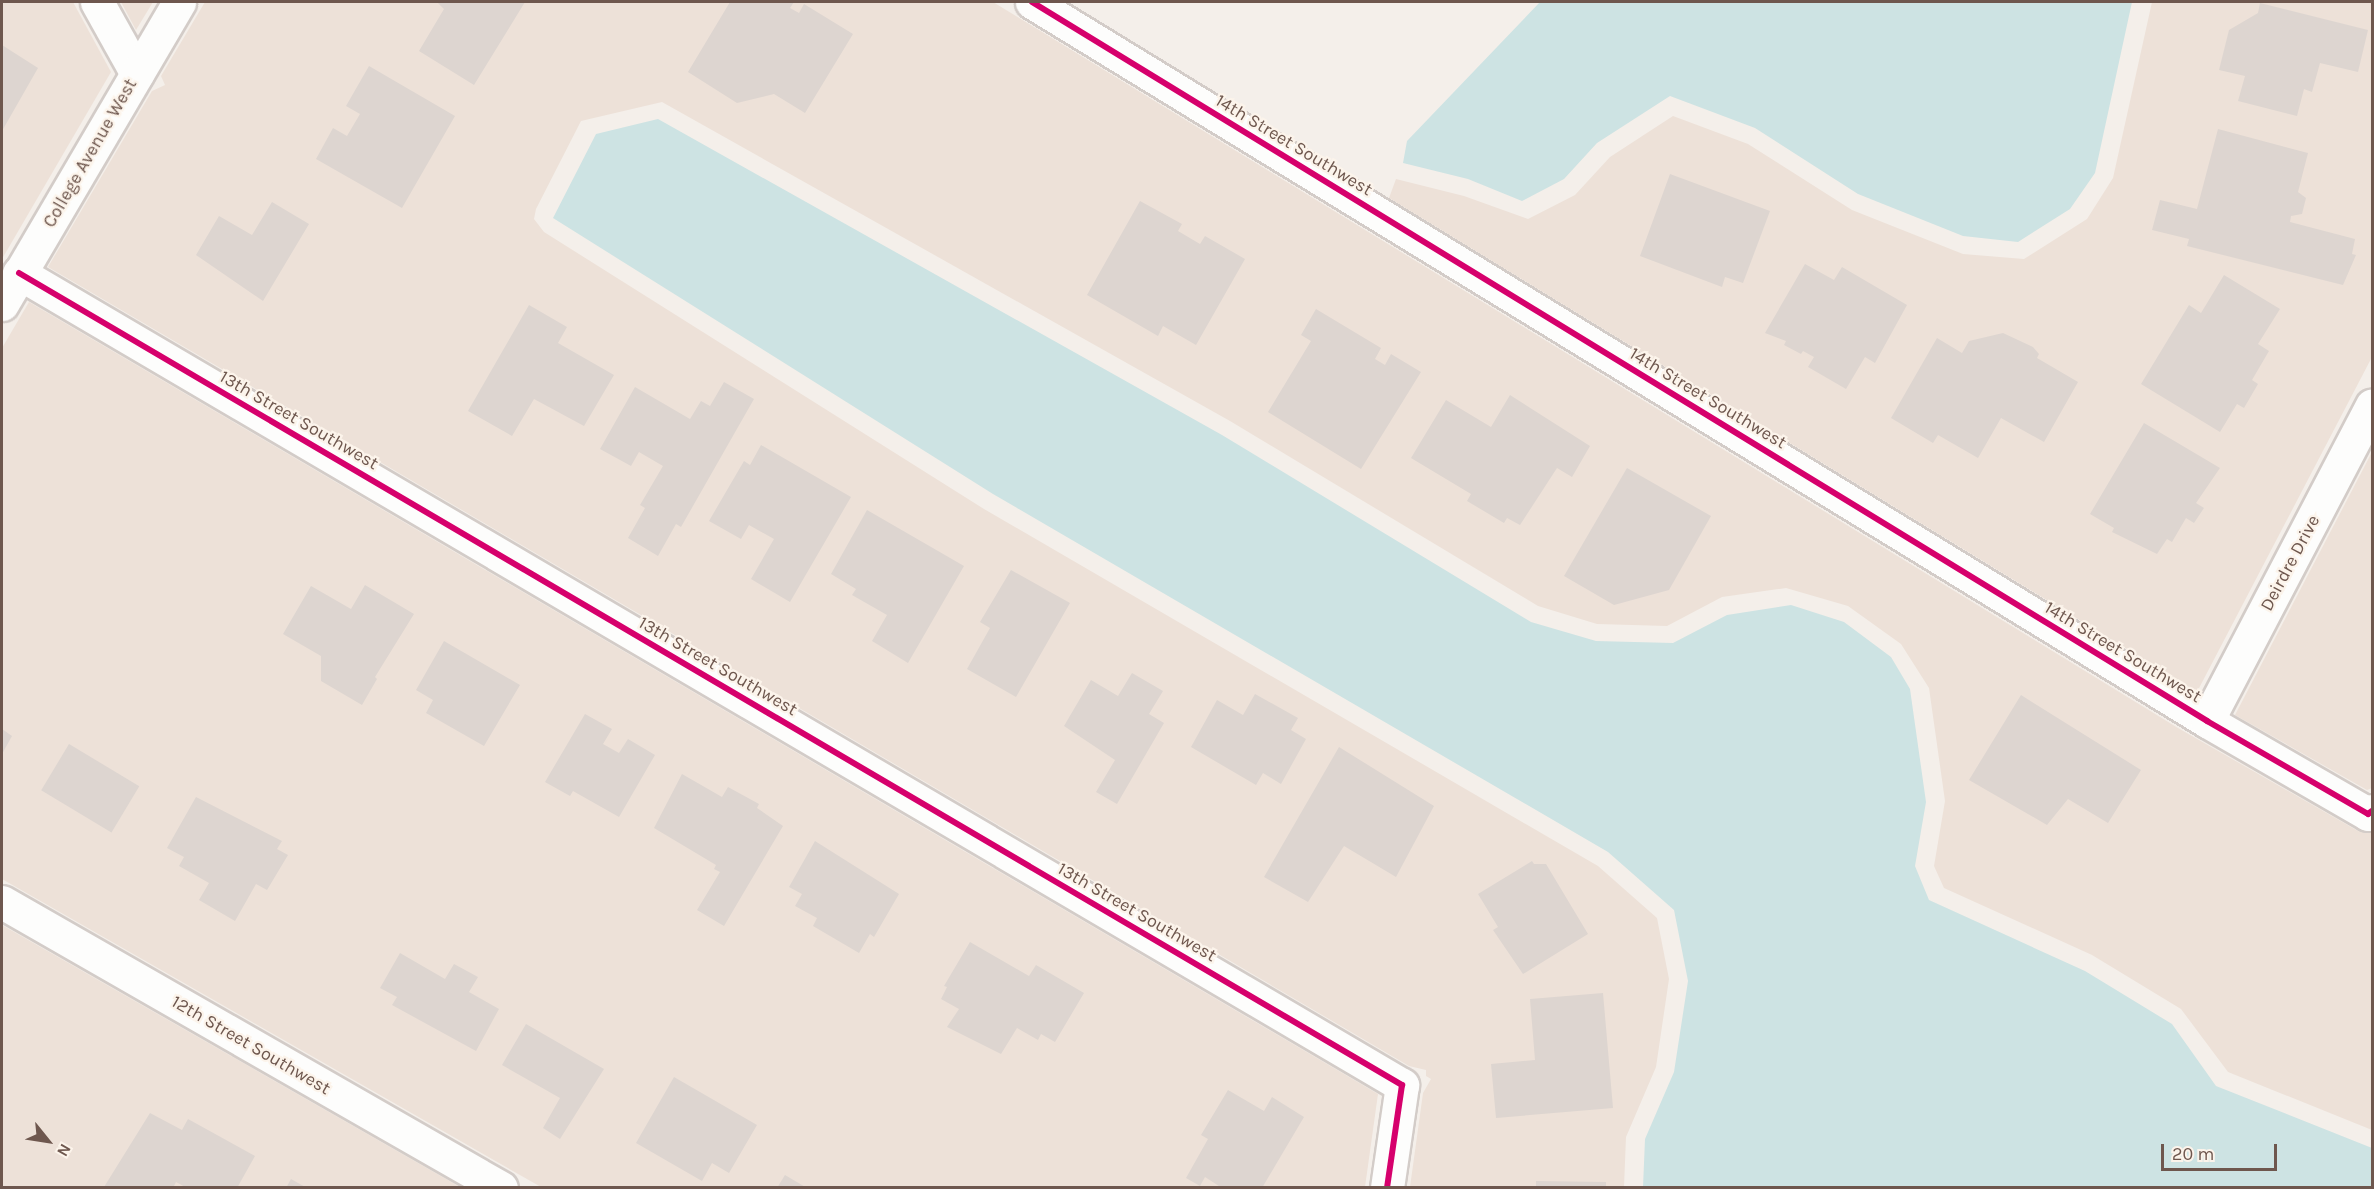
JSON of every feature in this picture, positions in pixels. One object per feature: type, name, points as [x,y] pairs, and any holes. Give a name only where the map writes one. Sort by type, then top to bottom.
[{"type":"street","points":[[97,2],[137,74]]},
{"type":"street","name":"College Avenue West","points":[[2,303],[179,2]]},
{"type":"street","name":"14th Street Southwest","points":[[1032,2],[2207,721],[2368,814],[2373,812]]},
{"type":"street","name":"13th Street Southwest","points":[[19,273],[1402,1085],[1387,1188]]},
{"type":"street","name":"Deirdre Drive","points":[[2207,721],[2373,405]]},
{"type":"street","name":"12th Street Southwest","points":[[2,902],[501,1188]]},
{"type":"shaded area","points":[[2,2],[73,2],[111,72],[2,259]]},
{"type":"shaded area","points":[[121,2],[153,2],[136,30]]},
{"type":"shaded area","points":[[205,2],[993,2],[2178,728],[2358,831],[2372,832],[2372,1130],[2228,1072],[2181,1009],[2092,955],[1944,888],[1934,866],[1945,801],[1929,688],[1901,644],[1848,606],[1786,588],[1722,597],[1667,626],[1597,624],[1538,606],[1230,421],[662,102],[581,121],[536,209],[534,219],[544,232],[984,509],[1598,866],[1657,918],[1669,979],[1656,1067],[1626,1137],[1624,1187],[1410,1187],[1423,1093],[1431,1079],[1426,1076],[1426,1070],[1409,1066],[48,267],[152,91],[165,85],[161,76]]},
{"type":"shaded area","points":[[1540,2],[2132,2],[2095,173],[2070,209],[2018,242],[1963,236],[1858,194],[1755,128],[1670,96],[1597,143],[1564,179],[1522,201],[1468,179],[1403,163],[1407,141]]},
{"type":"shaded area","points":[[2152,2],[2372,2],[2372,357],[2197,692],[1389,198],[1396,179],[1464,196],[1528,219],[1575,195],[1610,157],[1673,116],[1748,144],[1852,210],[1963,254],[2024,259],[2087,219],[2113,178]]},
{"type":"shaded area","points":[[658,119],[1222,435],[1531,622],[1596,641],[1673,643],[1727,615],[1791,605],[1844,622],[1891,657],[1910,689],[1926,802],[1915,866],[1929,900],[2085,971],[2172,1024],[2216,1086],[2372,1148],[2372,1187],[1643,1187],[1645,1139],[1674,1072],[1688,981],[1674,910],[1608,852],[993,494],[553,218],[596,134]]},
{"type":"shaded area","points":[[29,302],[1378,1094],[1365,1187],[541,1187],[2,879],[2,348]]},
{"type":"shaded area","points":[[2372,452],[2372,788],[2367,790],[2235,715]]},
{"type":"shaded area","points":[[2,925],[460,1187],[2,1187]]},
{"type":"building","points":[[437,2],[525,2],[474,85],[419,51],[444,9]]},
{"type":"building","points":[[730,2],[794,2],[790,8],[799,13],[804,4],[853,34],[805,113],[774,94],[737,103],[688,72]]},
{"type":"building","points":[[2260,3],[2368,30],[2358,72],[2320,63],[2312,92],[2304,89],[2297,116],[2238,101],[2245,76],[2219,70],[2229,30],[2258,13]]},
{"type":"building","points":[[2,45],[38,68],[2,131]]},
{"type":"building","points":[[369,66],[455,116],[402,208],[316,159],[333,128],[347,136],[360,114],[346,106]]},
{"type":"building","points":[[2218,129],[2308,153],[2298,192],[2306,198],[2302,214],[2291,216],[2290,222],[2355,239],[2352,254],[2356,255],[2343,285],[2187,246],[2189,239],[2152,230],[2160,200],[2197,209]]},
{"type":"building","points":[[1670,174],[1770,211],[1743,283],[1725,277],[1722,287],[1640,256]]},
{"type":"building","points":[[1140,201],[1182,224],[1178,231],[1200,244],[1205,236],[1245,259],[1196,345],[1163,326],[1158,336],[1087,295]]},
{"type":"building","points":[[272,202],[309,224],[263,301],[196,255],[219,216],[252,235]]},
{"type":"building","points":[[1805,264],[1834,280],[1842,267],[1907,305],[1875,363],[1865,357],[1846,389],[1808,367],[1814,357],[1803,351],[1801,354],[1784,345],[1786,341],[1765,333]]},
{"type":"building","points":[[2224,275],[2280,309],[2258,344],[2269,351],[2252,380],[2258,384],[2244,408],[2237,404],[2220,432],[2141,384],[2189,305],[2201,313]]},
{"type":"building","points":[[529,305],[567,327],[558,343],[614,375],[584,426],[534,399],[512,436],[468,411]]},
{"type":"building","points":[[1316,309],[1381,348],[1375,359],[1385,365],[1391,354],[1421,372],[1361,469],[1268,412],[1311,341],[1301,335]]},
{"type":"building","points":[[2003,333],[2033,347],[2039,354],[2037,358],[2078,382],[2044,442],[2001,418],[1978,458],[1938,435],[1933,443],[1891,418],[1937,338],[1962,353],[1969,341]]},
{"type":"building","points":[[724,382],[754,399],[681,527],[676,524],[658,556],[628,538],[645,508],[640,505],[663,466],[639,452],[631,466],[600,449],[635,387],[690,419],[701,401],[710,406]]},
{"type":"building","points":[[1510,395],[1590,446],[1572,477],[1557,468],[1520,525],[1507,518],[1504,523],[1467,501],[1471,494],[1411,458],[1446,400],[1491,427]]},
{"type":"building","points":[[2144,423],[2220,468],[2196,503],[2204,508],[2194,523],[2186,518],[2172,542],[2167,539],[2157,554],[2112,532],[2114,528],[2090,514]]},
{"type":"building","points":[[761,445],[851,497],[790,602],[751,579],[774,539],[749,525],[741,539],[709,521],[744,461],[750,465]]},
{"type":"building","points":[[1627,468],[1711,516],[1669,590],[1614,605],[1564,576]]},
{"type":"building","points":[[867,510],[964,566],[908,663],[872,641],[887,615],[852,595],[856,589],[831,574]]},
{"type":"building","points":[[1011,570],[1070,603],[1016,697],[967,669],[990,628],[980,622]]},
{"type":"building","points":[[365,585],[414,614],[375,677],[377,679],[362,705],[321,681],[321,656],[283,634],[311,586],[351,609]]},
{"type":"building","points":[[444,641],[520,685],[484,746],[426,713],[433,700],[416,690]]},
{"type":"building","points":[[1132,673],[1163,691],[1149,714],[1164,723],[1117,804],[1096,792],[1115,760],[1064,726],[1091,680],[1118,696]]},
{"type":"building","points":[[1255,694],[1298,718],[1291,730],[1306,739],[1281,784],[1263,773],[1256,785],[1191,747],[1217,700],[1243,715]]},
{"type":"building","points":[[2021,695],[2141,770],[2108,823],[2068,799],[2047,825],[1969,780]]},
{"type":"building","points":[[585,714],[612,729],[603,744],[619,753],[628,739],[655,755],[619,817],[573,791],[570,796],[545,782]]},
{"type":"building","points":[[2,729],[12,736],[2,754]]},
{"type":"building","points":[[69,744],[139,786],[111,833],[41,790]]},
{"type":"building","points":[[1339,747],[1434,806],[1396,877],[1344,846],[1308,902],[1264,877]]},
{"type":"building","points":[[682,774],[722,797],[728,787],[759,804],[757,808],[783,826],[724,926],[697,910],[720,872],[714,869],[716,865],[654,828]]},
{"type":"building","points":[[196,797],[282,841],[277,849],[288,855],[267,890],[256,884],[235,921],[199,900],[209,883],[179,866],[184,857],[167,848]]},
{"type":"building","points":[[815,841],[899,894],[874,937],[870,934],[859,953],[813,926],[817,918],[795,906],[802,894],[789,887]]},
{"type":"building","points":[[1532,861],[1534,864],[1546,864],[1588,934],[1523,974],[1493,930],[1498,927],[1478,894]]},
{"type":"building","points":[[970,942],[1029,976],[1036,965],[1084,993],[1055,1042],[1041,1034],[1038,1040],[1017,1028],[1001,1054],[947,1027],[959,1009],[941,999],[947,987],[944,986]]},
{"type":"building","points":[[400,953],[445,979],[454,964],[478,977],[469,992],[499,1009],[476,1051],[392,1005],[397,997],[380,988]]},
{"type":"building","points":[[1603,993],[1613,1108],[1496,1118],[1491,1064],[1535,1060],[1530,999]]},
{"type":"building","points":[[526,1024],[604,1069],[560,1139],[543,1128],[560,1098],[502,1065]]},
{"type":"building","points":[[674,1077],[757,1125],[729,1173],[712,1163],[702,1181],[636,1143]]},
{"type":"building","points":[[1228,1090],[1264,1111],[1272,1097],[1304,1117],[1262,1188],[1222,1188],[1205,1177],[1200,1186],[1186,1178],[1208,1139],[1201,1135]]},
{"type":"building","points":[[150,1113],[182,1130],[188,1119],[255,1156],[237,1188],[187,1188],[176,1182],[173,1188],[104,1187]]},
{"type":"building","points":[[785,1175],[807,1188],[777,1188]]},
{"type":"building","points":[[291,1179],[307,1188],[286,1188]]},
{"type":"building","points":[[1536,1181],[1606,1182],[1606,1188],[1536,1188]]},
{"type":"cycle path","points":[[1032,2],[2207,721],[2368,814],[2372,811]]},
{"type":"cycle path","points":[[19,273],[1402,1085],[1387,1188]]}]
